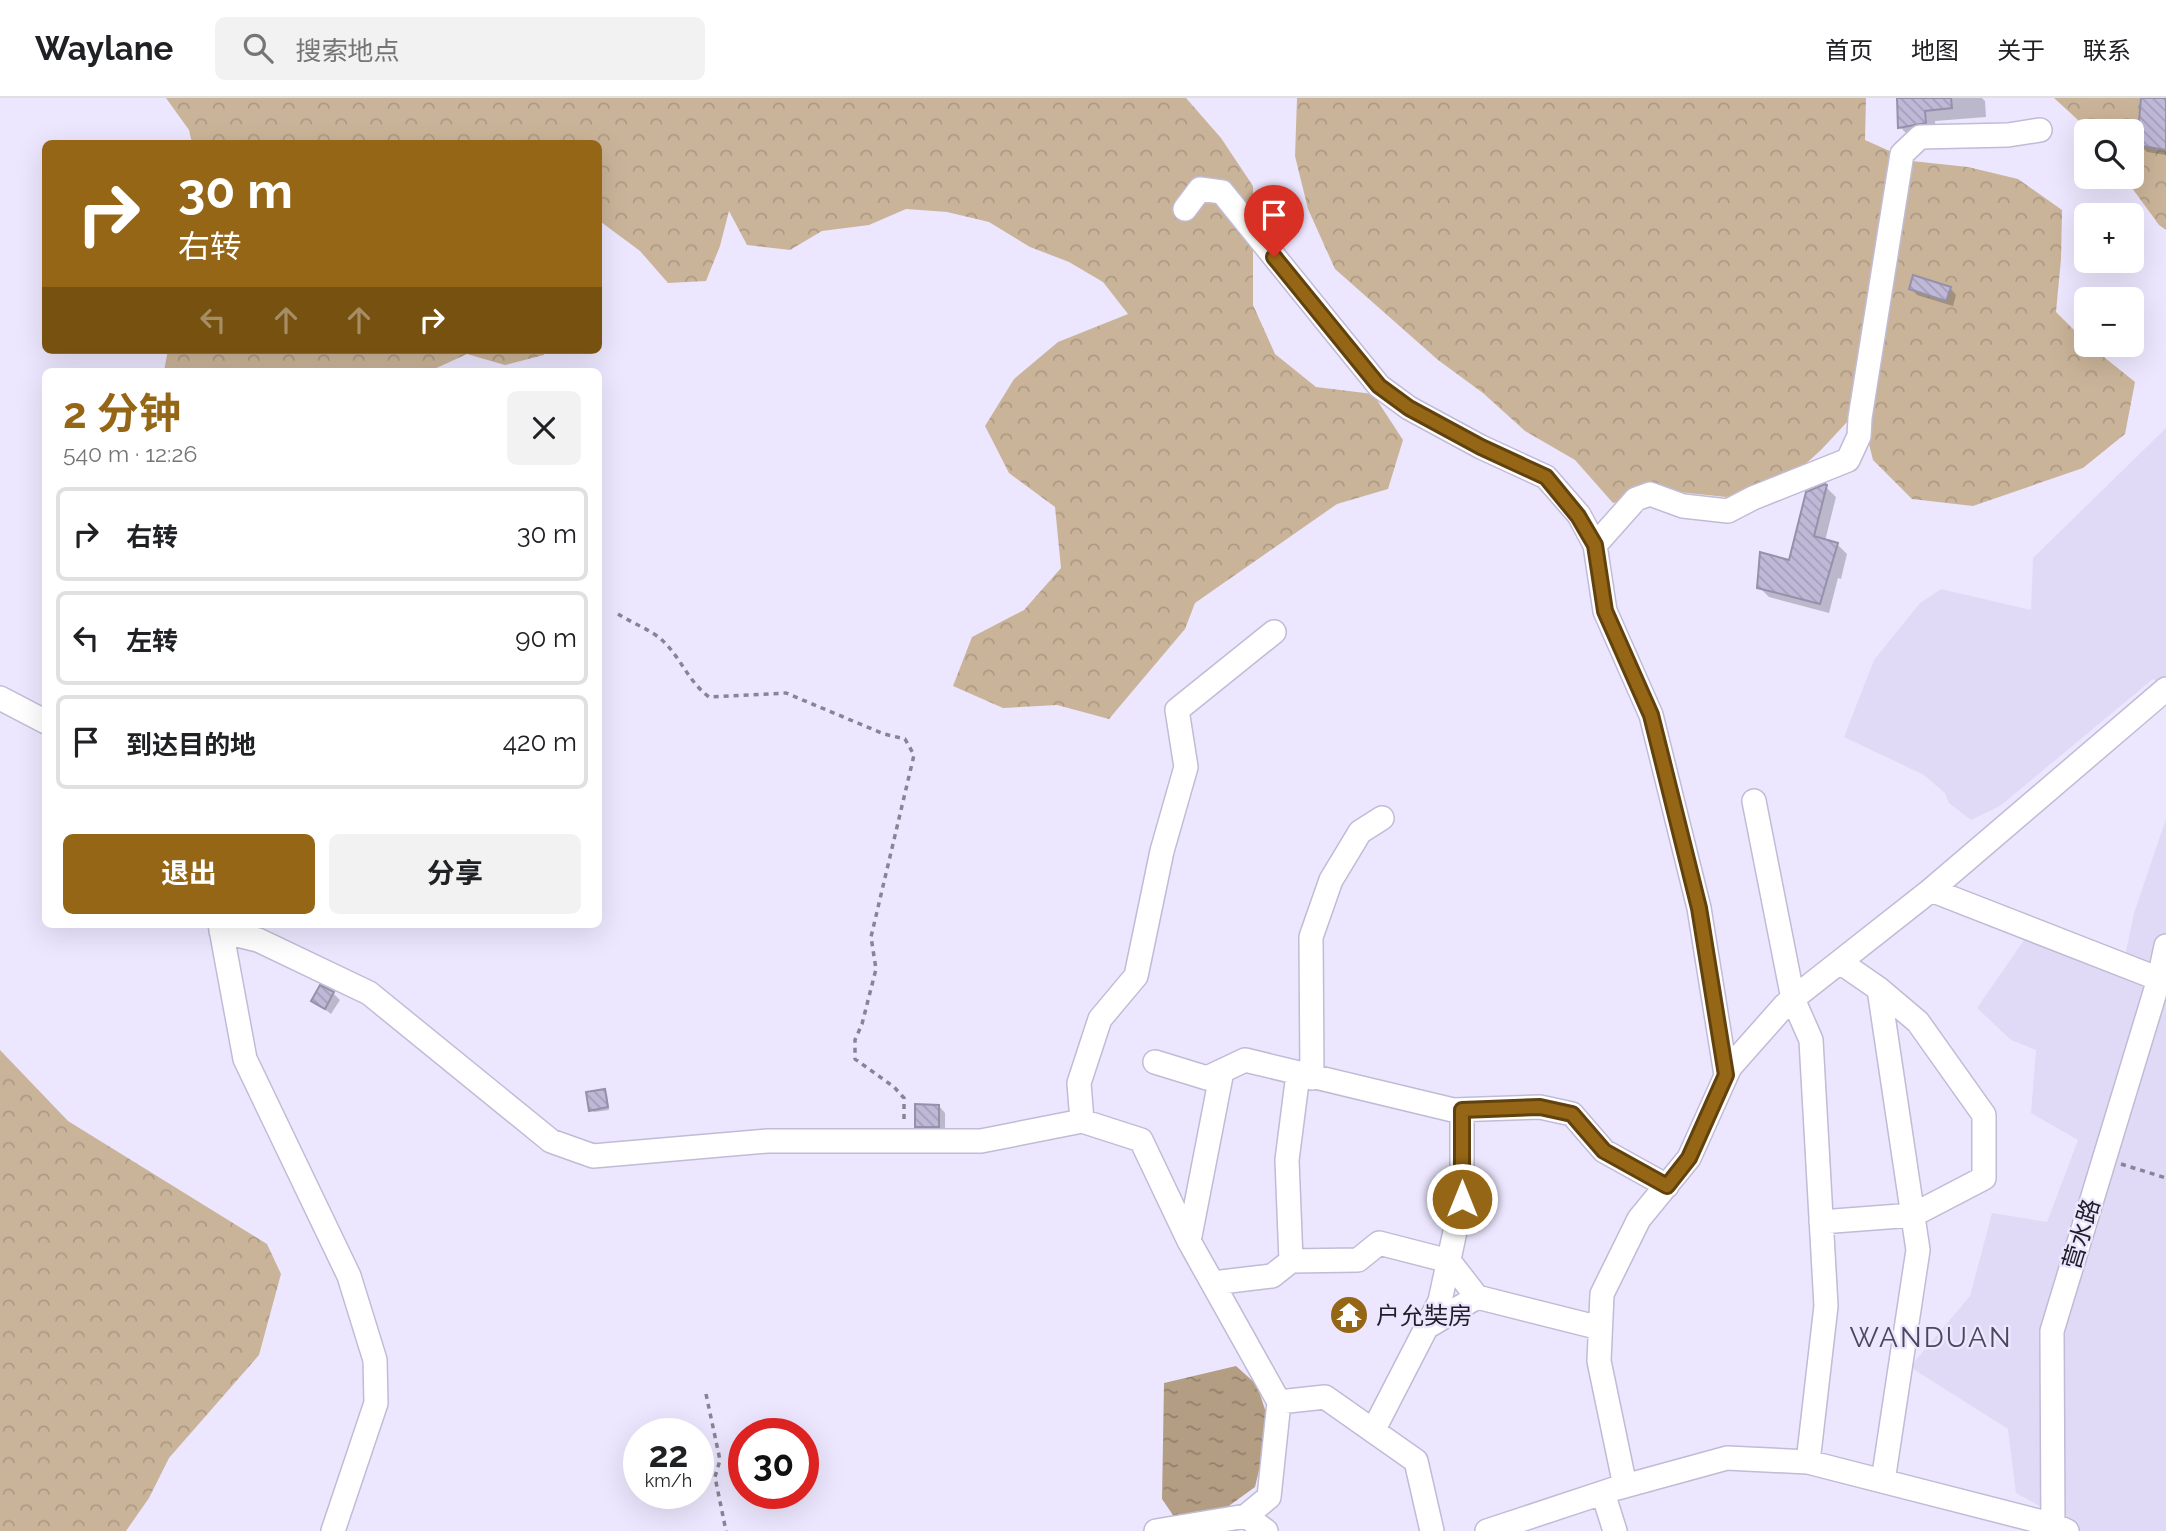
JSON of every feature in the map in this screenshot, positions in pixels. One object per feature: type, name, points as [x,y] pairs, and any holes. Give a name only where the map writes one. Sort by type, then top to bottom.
[{"type":"street","points":[[1595,545],[1636,499],[1650,494],[1683,506],[1728,511],[1753,498],[1849,460],[1859,436],[1902,154],[1920,137],[2008,135],[2040,130]]},
{"type":"street","points":[[1185,209],[1200,189],[1222,192],[1379,386],[1409,408],[1481,447],[1546,477],[1578,516],[1595,545],[1605,611],[1651,715],[1699,908],[1726,1075]]},
{"type":"street","points":[[1082,1121],[1079,1083],[1100,1019],[1136,976],[1162,851],[1186,767],[1177,710],[1274,632]]},
{"type":"street","points":[[1625,1486],[1599,1362],[1602,1294],[1639,1219],[1689,1158],[1730,1067],[1785,1005],[1931,890],[2166,689]]},
{"type":"street","points":[[0,698],[42,720]]},
{"type":"street","points":[[1755,801],[1793,999],[1811,1040],[1826,1306],[1808,1462]]},
{"type":"street","points":[[1291,1261],[1287,1160],[1305,1076],[1311,937],[1331,880],[1360,832],[1382,818]]},
{"type":"street","points":[[1931,890],[2159,979]]},
{"type":"street","points":[[220,928],[245,1059],[349,1276],[375,1360],[376,1403],[333,1531]]},
{"type":"street","points":[[223,928],[258,940],[369,993],[551,1141],[593,1156],[767,1141],[981,1141],[1082,1121],[1141,1140],[1189,1241],[1279,1402],[1269,1497],[1247,1516],[1156,1531]]},
{"type":"street","name":"营水路","points":[[2058,1529],[2052,1331],[2159,979],[2166,946]]},
{"type":"street","points":[[1821,1222],[1913,1215],[1984,1178],[1984,1115],[1918,1021],[1840,962]]},
{"type":"street","points":[[1879,989],[1918,1250],[1883,1481]]},
{"type":"street","points":[[1155,1062],[1207,1078],[1245,1060],[1453,1110],[1540,1107],[1572,1114],[1604,1151],[1667,1186]]},
{"type":"street","points":[[1189,1241],[1222,1071]]},
{"type":"street","points":[[1373,1431],[1440,1301],[1462,1199],[1462,1110]]},
{"type":"street","points":[[1213,1283],[1272,1276],[1291,1261],[1358,1260],[1379,1242],[1449,1261],[1477,1297],[1600,1328]]},
{"type":"street","points":[[1427,1327],[1477,1297]]},
{"type":"street","points":[[1279,1402],[1325,1397],[1416,1461],[1432,1531]]},
{"type":"street","points":[[1487,1531],[1625,1486],[1727,1458],[1808,1462],[2058,1529]]},
{"type":"street","points":[[1603,1493],[1615,1531]]},
{"type":"street","points":[[1247,1516],[1266,1531]]},
{"type":"path","points":[[618,614],[661,639],[680,661],[695,686],[709,697],[786,693],[884,734],[905,739],[914,755],[871,937],[876,970],[862,1024],[855,1040],[855,1059],[894,1087],[904,1098],[903,1141]]},
{"type":"path","points":[[2104,1158],[2166,1178]]},
{"type":"path","points":[[706,1394],[719,1460],[715,1477],[726,1531]]},
{"type":"shaded area","points":[[2166,428],[2166,687],[2153,679],[2000,806],[1971,820],[1949,803],[1945,793],[1924,775],[1844,737],[1874,660],[1920,603],[1941,589],[2031,610],[2033,558]]},
{"type":"shaded area","points":[[2166,819],[2166,1531],[2077,1531],[2066,1521],[2016,1493],[2008,1429],[1910,1367],[1970,1296],[1992,1213],[2047,1222],[2078,1140],[2031,1113],[2036,1050],[2011,1040],[1977,1008],[2024,940],[2046,923],[2122,970],[2134,913]]},
{"type":"green space","points":[[166,98],[1186,98],[1221,138],[1253,186],[1253,305],[1275,354],[1316,387],[1373,394],[1403,440],[1388,489],[1337,504],[1195,603],[1185,629],[1109,719],[1057,705],[1003,708],[953,686],[972,637],[1024,610],[1061,568],[1055,507],[1009,473],[985,426],[1014,379],[1058,342],[1128,314],[1103,282],[1069,262],[1030,247],[989,222],[947,212],[906,209],[869,225],[822,231],[790,250],[747,245],[729,211],[720,246],[706,281],[668,283],[640,251],[602,223],[602,140],[191,140],[189,130]]},
{"type":"green space","points":[[1297,98],[1866,98],[1865,140],[1912,161],[1968,167],[2018,179],[2062,210],[2056,312],[2074,330],[2074,357],[2104,357],[2135,382],[2125,434],[2083,468],[1973,506],[1912,499],[1873,460],[1860,408],[1821,450],[1780,487],[1726,497],[1669,491],[1613,503],[1575,460],[1525,431],[1483,393],[1438,360],[1335,269],[1308,209],[1295,156]]},
{"type":"green space","points":[[2054,98],[2166,98],[2166,230],[2159,225],[2133,189],[2144,189],[2144,119],[2077,119]]},
{"type":"green space","points":[[167,354],[467,354],[437,368],[165,368]]},
{"type":"green space","points":[[467,354],[544,354],[544,355],[505,365]]},
{"type":"green space","points":[[0,1050],[68,1121],[267,1244],[281,1274],[259,1355],[169,1458],[149,1498],[126,1531],[0,1531]]},
{"type":"water","points":[[1236,1366],[1257,1385],[1270,1425],[1255,1487],[1215,1516],[1189,1513],[1177,1521],[1162,1499],[1164,1383]]},
{"type":"building","points":[[1897,98],[1951,98],[1952,108],[1925,111],[1926,123],[1898,128]]},
{"type":"building","points":[[2141,98],[2166,98],[2166,150],[2144,146],[2144,119],[2139,119]]},
{"type":"building","points":[[1913,275],[1951,287],[1946,301],[1909,289]]},
{"type":"building","points":[[1827,485],[1814,536],[1838,543],[1820,604],[1757,588],[1760,552],[1789,560],[1806,492]]},
{"type":"building","points":[[320,985],[334,992],[325,1009],[311,1001]]},
{"type":"building","points":[[605,1089],[608,1107],[589,1111],[586,1092]]},
{"type":"building","points":[[915,1104],[939,1105],[939,1127],[915,1127]]},
{"type":"place","name":"户允奘房","points":[[1349,1315]]},
{"type":"district","name":"WANDUAN","points":[[1931,1337]]},
{"type":"route","points":[[1274,257],[1379,386],[1409,408],[1481,447],[1546,477],[1578,516],[1595,545],[1605,611],[1651,715],[1699,908],[1726,1075],[1689,1158],[1667,1186],[1604,1151],[1572,1114],[1540,1107],[1462,1110],[1462,1199]]}]
